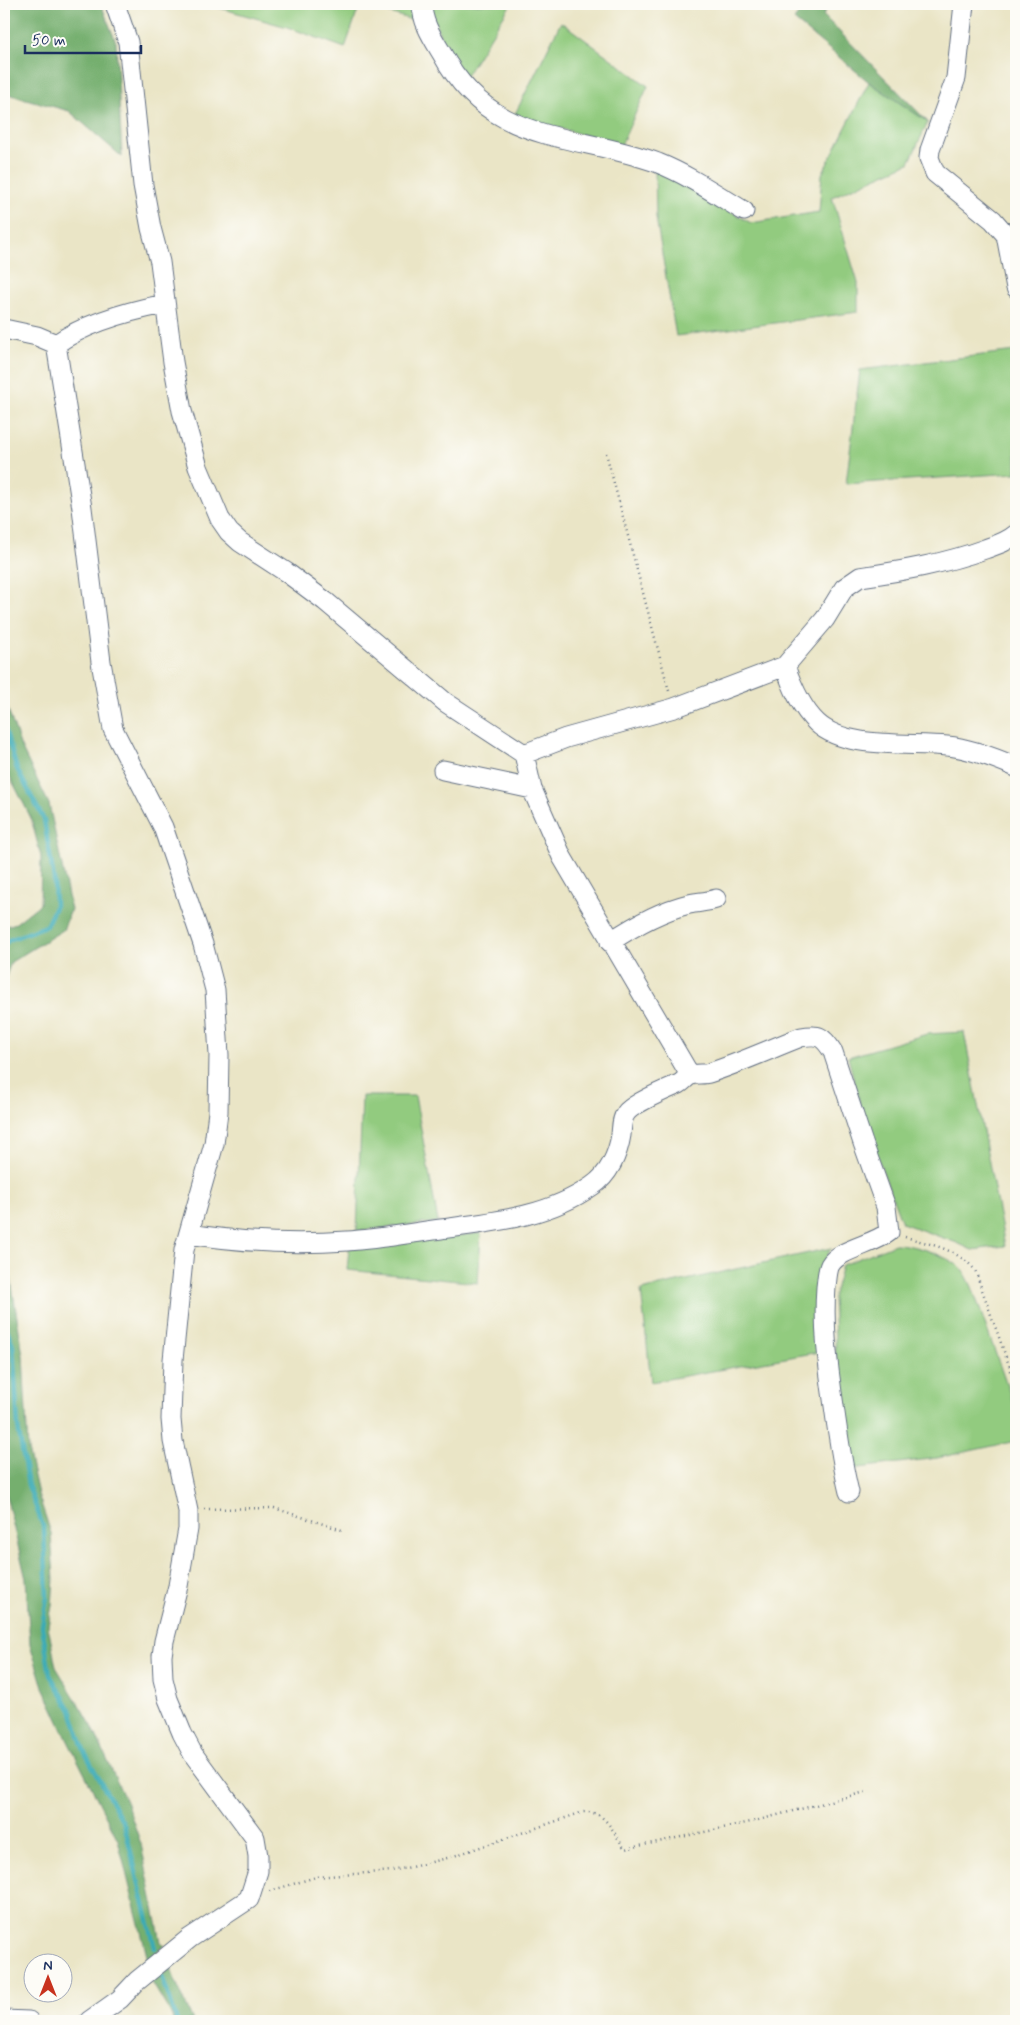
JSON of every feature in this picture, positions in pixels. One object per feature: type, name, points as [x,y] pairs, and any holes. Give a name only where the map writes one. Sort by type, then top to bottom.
[{"type":"street","points":[[115,4],[128,42],[143,185],[149,221],[160,262],[178,392],[190,442],[220,519],[229,532],[240,542],[286,572],[324,601],[445,702],[524,754],[532,790],[562,857],[610,942],[690,1075]]},
{"type":"street","points":[[422,4],[424,20],[428,30],[456,79],[474,98],[495,114],[506,121],[537,132],[657,163],[688,177],[744,211]]},
{"type":"street","points":[[964,4],[956,78],[930,150],[929,158],[935,173],[993,220],[1006,235],[1016,288]]},
{"type":"street","points":[[56,344],[70,334],[123,314],[165,304]]},
{"type":"street","points":[[4,329],[37,336],[56,344]]},
{"type":"street","points":[[56,344],[82,508],[101,662],[113,729],[163,827],[203,944],[215,990],[219,1055],[218,1112],[214,1144],[184,1250],[173,1360],[171,1419],[173,1441],[188,1511],[186,1547],[164,1641],[162,1656],[163,1679],[174,1718],[193,1754],[255,1838],[258,1856],[258,1871],[249,1898],[190,1938],[137,1982],[120,1999],[89,2021]]},
{"type":"street","points":[[524,754],[566,738],[674,708],[785,666],[825,619],[844,588],[853,580],[860,577],[933,565],[973,554],[1003,543],[1016,534]]},
{"type":"street","points":[[785,666],[804,708],[817,723],[834,734],[858,740],[949,746],[984,754],[1016,767]]},
{"type":"street","points":[[443,770],[532,790]]},
{"type":"street","points":[[610,942],[634,926],[658,914],[691,903],[716,899]]},
{"type":"street","points":[[189,1234],[216,1238],[313,1243],[350,1241],[472,1224],[539,1212],[560,1205],[595,1185],[610,1168],[626,1111],[682,1082],[690,1075],[707,1074],[801,1037],[813,1035],[825,1039],[833,1052],[886,1207],[889,1232],[880,1239],[838,1256],[830,1265],[827,1276],[824,1310],[827,1356],[849,1492]]},
{"type":"street","points":[[4,2020],[28,2021]]},
{"type":"path","points":[[606,453],[674,708]]},
{"type":"path","points":[[889,1232],[947,1250],[967,1260],[974,1270],[1016,1385]]},
{"type":"path","points":[[188,1511],[213,1508],[274,1508],[342,1530]]},
{"type":"path","points":[[249,1898],[316,1877],[369,1873],[420,1865],[451,1857],[583,1812],[593,1811],[602,1816],[625,1849],[751,1822],[869,1791]]},
{"type":"green space","points":[[19,4],[101,4],[116,42],[122,157],[69,111],[4,93],[4,7]]},
{"type":"green space","points":[[177,4],[206,4],[178,8]]},
{"type":"green space","points":[[206,4],[360,4],[345,48],[287,27]]},
{"type":"green space","points":[[361,4],[412,4],[415,21]]},
{"type":"green space","points":[[427,4],[511,4],[464,79],[448,54]]},
{"type":"green space","points":[[807,4],[830,4],[823,15],[928,122],[869,82],[794,20]]},
{"type":"green space","points":[[561,22],[648,86],[621,145],[514,116]]},
{"type":"green space","points":[[869,82],[928,122],[909,163],[832,197],[858,283],[858,312],[676,336],[656,218],[655,168],[751,223],[819,212],[822,174]]},
{"type":"green space","points":[[1015,351],[1016,473],[846,484],[860,370]]},
{"type":"green space","points":[[4,698],[21,747],[49,804],[71,910],[63,930],[11,962],[4,982],[4,927],[16,923],[40,904],[41,857],[31,818],[4,765]]},
{"type":"green space","points":[[964,1032],[1005,1246],[972,1250],[902,1223],[866,1127],[848,1057],[927,1034]]},
{"type":"green space","points":[[362,1096],[415,1096],[438,1222],[357,1231]]},
{"type":"green space","points":[[481,1233],[478,1283],[347,1270],[349,1248]]},
{"type":"green space","points":[[4,1236],[23,1355],[28,1450],[38,1494],[51,1533],[54,1579],[48,1626],[56,1667],[92,1726],[127,1804],[141,1844],[161,1942],[165,1946],[148,1960],[118,1840],[43,1687],[30,1644],[26,1579],[4,1487],[4,1415],[9,1413],[4,1392]]},
{"type":"green space","points":[[895,1244],[911,1246],[940,1255],[956,1264],[965,1273],[972,1287],[1016,1411],[1016,1441],[937,1458],[851,1469],[836,1357],[833,1298],[842,1265]]},
{"type":"green space","points":[[831,1248],[824,1263],[819,1352],[651,1382],[641,1290]]},
{"type":"green space","points":[[170,1968],[193,2021],[173,2021],[172,2016],[150,1979]]},
{"type":"waterway","points":[[4,726],[17,769],[44,820],[54,879],[55,907],[46,926],[9,940],[4,945]]},
{"type":"waterway","points":[[4,1321],[13,1345],[18,1427],[28,1485],[44,1529],[47,1597],[42,1626],[50,1675],[71,1710],[84,1751],[124,1824],[155,1948]]},
{"type":"waterway","points":[[162,1976],[177,2021]]}]
